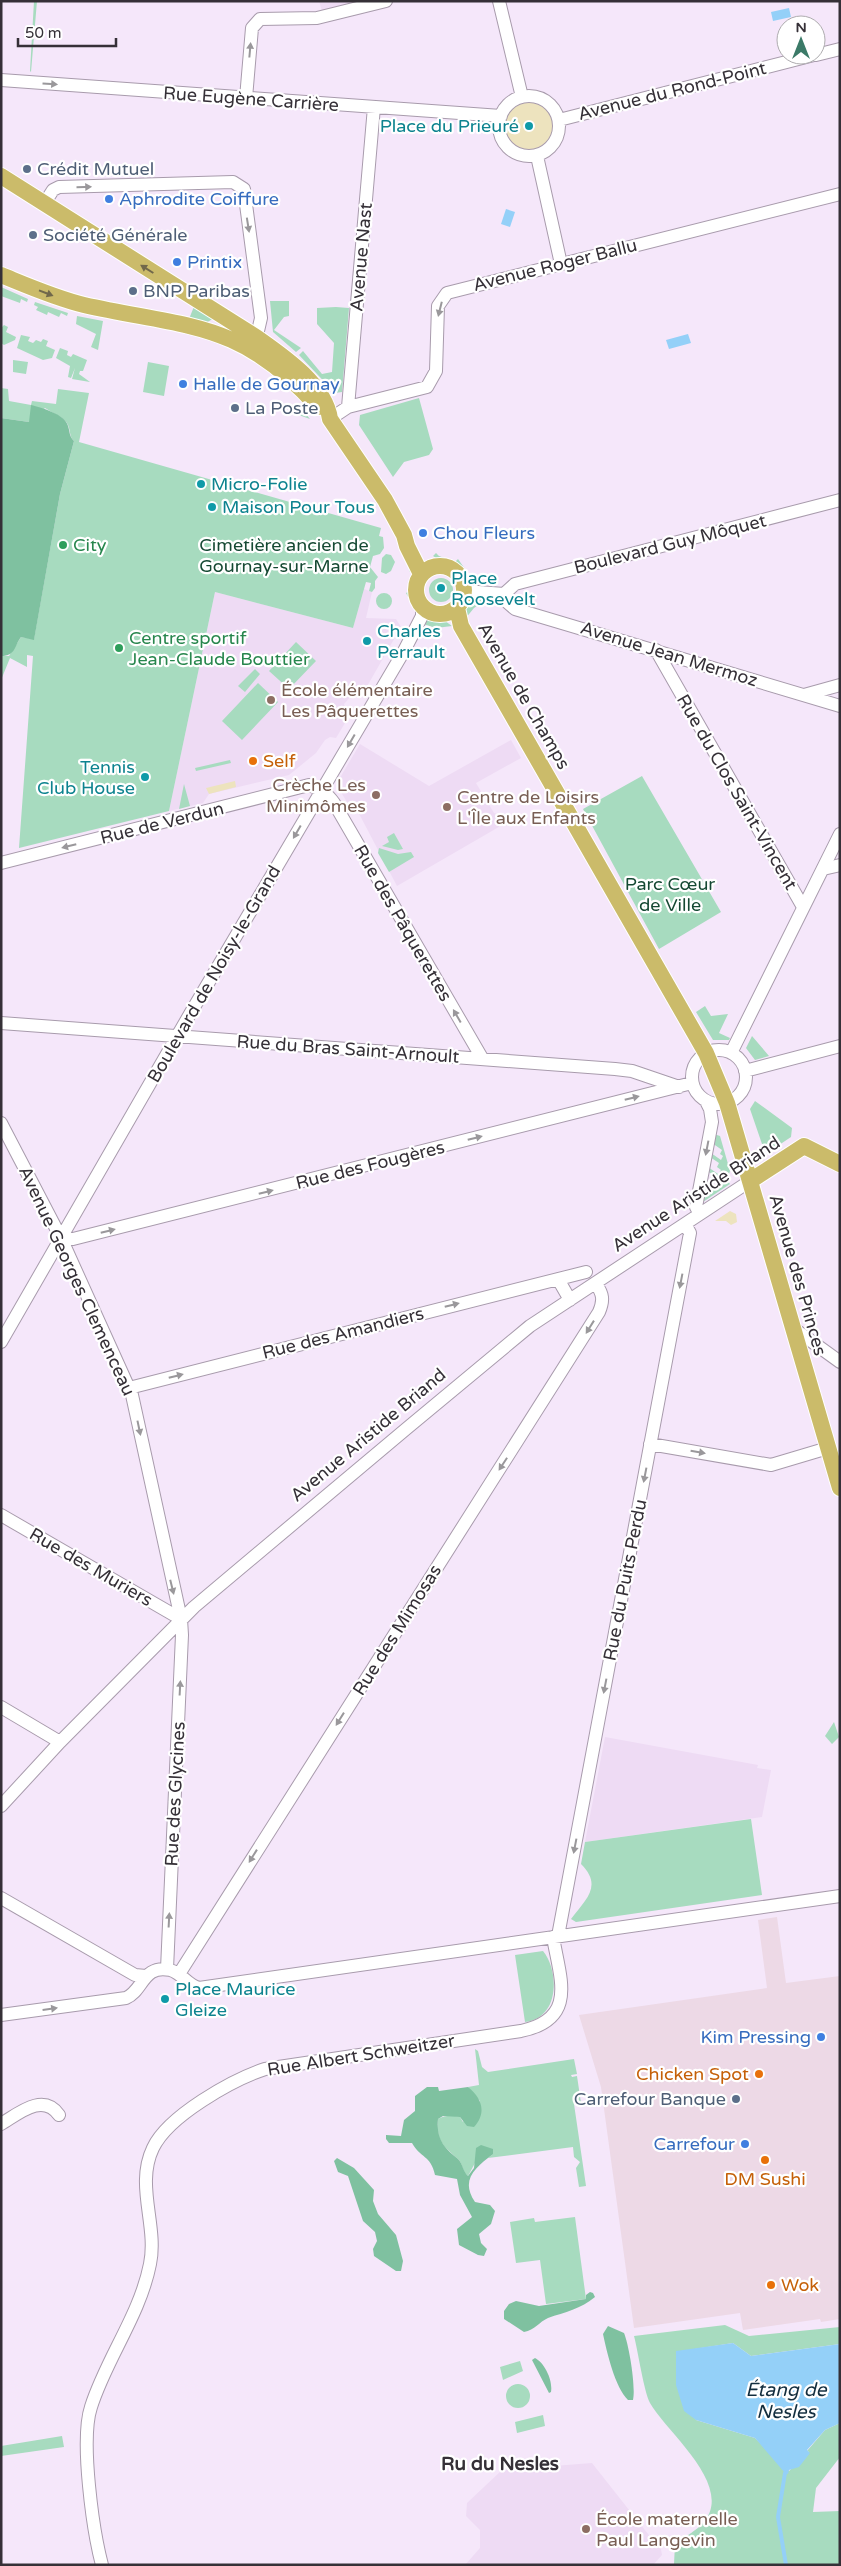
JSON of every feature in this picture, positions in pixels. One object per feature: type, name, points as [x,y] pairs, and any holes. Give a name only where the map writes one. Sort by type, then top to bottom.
[{"type":"main road","points":[[1,176],[285,357],[311,382],[329,411],[330,419]]},
{"type":"main road","points":[[1,275],[76,303],[175,321],[214,331],[259,354],[287,375],[330,419],[385,500],[404,535],[428,570]]},
{"type":"main road","points":[[175,321],[182,317],[188,308],[185,293]]},
{"type":"main road","points":[[442,565],[456,571],[464,583],[465,591],[451,611],[433,613],[422,606],[416,594],[416,587],[428,570],[442,565]]},
{"type":"main road","name":"Avenue de Champs","points":[[451,611],[706,1053],[727,1103]]},
{"type":"main road","name":"Avenue des Princes","points":[[727,1103],[840,1488]]},
{"type":"main road","name":"Avenue Aristide Briand","points":[[750,1181],[804,1146],[840,1164]]},
{"type":"street","points":[[246,98],[252,28],[260,19],[317,18],[386,1]]},
{"type":"street","points":[[499,1],[522,97]]},
{"type":"street","name":"Avenue du Rond-Point","points":[[826,52],[840,49]]},
{"type":"street","name":"Avenue du Rond-Point","points":[[559,120],[776,65]]},
{"type":"street","name":"Rue Eugène Carrière","points":[[1,80],[501,116]]},
{"type":"street","points":[[522,97],[541,99],[549,104],[559,120],[560,129],[552,146],[537,156],[528,156],[510,150],[500,135],[501,116],[513,101],[522,97]]},
{"type":"street","name":"Avenue Nast","points":[[348,407],[374,107]]},
{"type":"street","points":[[537,156],[562,264]]},
{"type":"street","points":[[44,204],[53,190],[59,187],[233,182],[244,189],[262,318],[255,345],[259,354]]},
{"type":"street","name":"Avenue Roger Ballu","points":[[330,419],[348,407],[427,387],[436,371],[438,306],[447,293],[840,194]]},
{"type":"street","points":[[214,331],[220,324],[237,325]]},
{"type":"street","name":"Boulevard Guy Môquet","points":[[504,594],[516,584],[840,500]]},
{"type":"street","points":[[465,591],[504,594]]},
{"type":"street","name":"Avenue Jean Mermoz","points":[[504,594],[508,603],[516,609],[840,706]]},
{"type":"street","name":"Boulevard de Noisy-le-Grand","points":[[1,1342],[6,1324],[61,1238],[415,630],[422,616],[422,606]]},
{"type":"street","name":"Rue du Clos Saint-Vincent","points":[[656,650],[803,907]]},
{"type":"street","points":[[804,695],[840,685]]},
{"type":"street","name":"Rue de Verdun","points":[[1,863],[310,785],[322,790]]},
{"type":"street","name":"Rue des Pâquerettes","points":[[322,790],[334,803],[482,1058]]},
{"type":"street","points":[[731,1053],[840,834]]},
{"type":"street","points":[[822,869],[840,865]]},
{"type":"street","name":"Rue du Bras Saint-Arnoult","points":[[1,1023],[482,1058],[632,1071],[679,1087]]},
{"type":"street","points":[[745,1071],[840,1046]]},
{"type":"street","points":[[714,1050],[731,1053],[737,1057],[745,1071],[744,1087],[734,1100],[720,1105],[699,1097],[692,1083],[694,1066],[706,1053],[714,1050]]},
{"type":"street","points":[[679,1087],[692,1083]]},
{"type":"street","name":"Rue des Fougères","points":[[61,1238],[73,1239],[102,1232],[679,1087]]},
{"type":"street","points":[[700,1214],[696,1207],[712,1122],[710,1109],[706,1101]]},
{"type":"street","name":"Avenue Georges Clemenceau","points":[[1,1123],[61,1238],[129,1388],[181,1619]]},
{"type":"street","name":"Avenue Aristide Briand","points":[[1,1806],[60,1742],[181,1619],[530,1326],[750,1181]]},
{"type":"street","name":"Rue du Puits Perdu","points":[[556,1937],[690,1233],[685,1224]]},
{"type":"street","name":"Rue des Amandiers","points":[[129,1388],[586,1272]]},
{"type":"street","points":[[558,1279],[570,1300]]},
{"type":"street","name":"Rue des Mimosas","points":[[173,1972],[600,1312],[603,1302],[601,1291],[596,1284]]},
{"type":"street","points":[[793,1328],[840,1362]]},
{"type":"street","points":[[650,1444],[771,1465],[828,1448]]},
{"type":"street","name":"Rue des Muriers","points":[[1,1515],[181,1619]]},
{"type":"street","name":"Rue des Glycines","points":[[173,1972],[181,1619]]},
{"type":"street","points":[[1,1707],[60,1742]]},
{"type":"street","points":[[1,2016],[126,1998],[134,1992],[146,1976],[154,1971],[173,1972],[193,1986],[203,1988],[840,1896]]},
{"type":"street","points":[[1,1898],[135,1975],[146,1976]]},
{"type":"street","name":"Rue Albert Schweitzer","points":[[102,2565],[88,2467],[86,2429],[91,2407],[140,2297],[149,2269],[152,2239],[146,2188],[147,2168],[152,2148],[165,2129],[181,2115],[229,2085],[265,2069],[521,2031],[538,2026],[552,2016],[562,1996],[556,1937]]},
{"type":"street","points":[[1,2124],[35,2104],[47,2105],[56,2110],[59,2115]]},
{"type":"shaded area","points":[[319,1],[365,1],[322,11]]},
{"type":"shaded area","name":"École élémentaire Les Pâquerettes","points":[[364,589],[372,592],[366,618],[396,619],[401,627],[362,695],[353,694],[344,704],[348,718],[336,738],[330,737],[325,740],[316,753],[289,775],[209,794],[203,803],[169,811],[215,592],[353,628]]},
{"type":"shaded area","name":"Centre de Loisirs L'Île aux Enfants","points":[[511,740],[521,758],[476,783],[494,813],[504,816],[504,824],[397,886],[356,808],[350,807],[339,789],[338,781],[360,744],[429,786]]},
{"type":"shaded area","points":[[605,1737],[758,1765],[757,1768],[771,1770],[762,1817],[585,1842]]},
{"type":"shaded area","points":[[777,1917],[786,1983],[840,1976],[840,2319],[821,2322],[820,2319],[743,2330],[740,2313],[634,2328],[601,2087],[579,2015],[767,1988],[758,1920]]},
{"type":"shaded area","points":[[592,2463],[652,2539],[660,2544],[662,2555],[653,2565],[465,2565],[480,2548],[480,2530],[466,2516],[467,2503],[502,2470]]},
{"type":"green space","points":[[34,1],[37,1],[31,72],[30,71]]},
{"type":"green space","points":[[1,287],[28,299],[27,302],[21,299],[20,303],[1,296]]},
{"type":"green space","points":[[270,301],[289,301],[289,316],[284,317],[274,330],[301,348],[296,352],[273,332]]},
{"type":"green space","points":[[35,302],[68,313],[67,316],[61,313],[59,317],[48,312],[47,315],[36,310],[38,307],[34,305]]},
{"type":"green space","points":[[195,304],[214,318],[206,323],[189,319]]},
{"type":"green space","points":[[317,308],[349,308],[342,392],[335,393],[299,355],[303,351],[322,374],[332,372],[334,343],[317,324]]},
{"type":"green space","points":[[77,316],[103,321],[98,350],[91,347],[96,334],[76,324]]},
{"type":"green space","points":[[4,325],[8,327],[6,332],[16,337],[15,340],[4,345],[1,343],[1,328]]},
{"type":"green space","points":[[21,335],[30,337],[28,341],[33,343],[36,340],[41,342],[43,339],[48,341],[46,346],[55,350],[52,358],[43,360],[17,348]]},
{"type":"green space","points":[[60,348],[68,351],[67,355],[71,357],[73,354],[87,360],[83,371],[80,371],[79,374],[90,382],[72,379],[75,368],[71,378],[68,377],[70,366],[56,358]]},
{"type":"green space","points":[[13,360],[28,362],[26,374],[13,372]]},
{"type":"green space","points":[[148,362],[169,366],[164,396],[143,392]]},
{"type":"green space","name":"Centre sportif Jean-Claude Bouttier","points":[[1,388],[8,389],[9,401],[31,405],[32,401],[56,404],[58,389],[89,393],[79,442],[381,528],[379,536],[383,537],[384,548],[380,554],[373,556],[370,567],[378,577],[375,581],[375,588],[372,592],[369,591],[371,583],[366,582],[353,628],[215,592],[169,811],[19,848],[33,656],[27,655],[27,667],[10,658],[1,680],[1,656],[9,656],[21,637],[34,639],[60,494],[74,441],[66,422],[45,408],[29,422],[1,418]]},
{"type":"green space","points":[[419,398],[433,449],[429,455],[404,462],[393,477],[359,425],[360,415]]},
{"type":"green space","points":[[31,405],[52,412],[62,418],[66,422],[70,436],[74,441],[60,494],[34,640],[21,637],[12,652],[6,656],[1,656],[1,418],[29,422]]},
{"type":"green space","points":[[299,406],[310,419],[293,413]]},
{"type":"green space","points":[[436,553],[455,562],[458,559],[465,569],[462,570],[455,565],[436,558],[433,556]]},
{"type":"green space","points":[[386,554],[391,555],[395,562],[391,571],[386,574],[381,572],[382,558]]},
{"type":"green space","points":[[410,569],[414,574],[412,588],[417,604],[417,614],[406,593],[410,591],[413,573],[409,571]]},
{"type":"green space","name":"Place Roosevelt","points":[[436,578],[446,578],[453,585],[453,595],[446,602],[436,602],[429,595],[429,585]]},
{"type":"green space","points":[[384,593],[392,601],[384,609],[376,601]]},
{"type":"green space","points":[[485,597],[484,601],[474,608],[465,619],[466,604]]},
{"type":"green space","points":[[428,617],[445,621],[452,626],[436,628],[423,624]]},
{"type":"green space","points":[[296,642],[316,661],[289,689],[269,671]]},
{"type":"green space","points":[[255,669],[260,674],[245,692],[238,686]]},
{"type":"green space","points":[[258,683],[278,702],[242,740],[222,721]]},
{"type":"green space","points":[[230,760],[231,763],[196,771],[195,768]]},
{"type":"green space","name":"Parc Cœur de Ville","points":[[642,776],[721,912],[659,949],[583,809]]},
{"type":"green space","points":[[184,784],[190,806],[179,809]]},
{"type":"green space","points":[[394,833],[403,849],[398,850],[382,846],[389,842],[387,837]]},
{"type":"green space","points":[[379,848],[398,854],[411,852],[414,857],[389,872],[378,853]]},
{"type":"green space","points":[[705,1006],[711,1016],[728,1014],[719,1033],[730,1038],[729,1040],[713,1040],[696,1012]]},
{"type":"green space","points":[[752,1036],[769,1056],[755,1060],[746,1048]]},
{"type":"green space","points":[[755,1101],[792,1128],[791,1137],[776,1147],[762,1144],[750,1109]]},
{"type":"green space","points":[[714,1134],[720,1136],[730,1171],[727,1180],[730,1184],[703,1202],[706,1181],[715,1187],[718,1184],[715,1181],[717,1177],[707,1171],[708,1167],[718,1174],[721,1170],[717,1167],[719,1163],[710,1157],[711,1153],[721,1160],[723,1156],[720,1154],[722,1150],[712,1143]]},
{"type":"green space","points":[[834,1722],[839,1737],[832,1744],[825,1736]]},
{"type":"green space","points":[[751,1819],[762,1895],[576,1922],[571,1919],[587,1899],[590,1892],[591,1879],[581,1864],[585,1842]]},
{"type":"green space","points":[[543,1951],[549,1960],[552,1971],[553,1993],[545,2013],[536,2019],[525,2022],[515,1955]]},
{"type":"green space","points":[[475,2049],[478,2051],[482,2067],[488,2072],[574,2059],[577,2074],[571,2075],[572,2077],[577,2076],[581,2103],[574,2104],[586,2186],[579,2187],[576,2168],[580,2162],[574,2157],[573,2147],[488,2158],[493,2154],[475,2163],[468,2176],[466,2174],[460,2161],[442,2143],[438,2133],[438,2119],[454,2116],[460,2117],[463,2122],[480,2101],[468,2087],[479,2085]]},
{"type":"green space","points":[[427,2087],[438,2087],[439,2091],[468,2087],[477,2096],[481,2106],[481,2116],[474,2127],[467,2126],[460,2117],[443,2116],[438,2119],[438,2132],[442,2142],[460,2161],[468,2176],[474,2168],[476,2148],[481,2145],[493,2149],[493,2154],[480,2164],[469,2181],[471,2194],[475,2202],[490,2205],[495,2211],[491,2224],[479,2234],[481,2243],[487,2249],[484,2256],[478,2255],[459,2245],[457,2229],[472,2217],[460,2195],[457,2179],[435,2175],[431,2164],[418,2152],[412,2143],[389,2143],[386,2139],[386,2135],[401,2136],[404,2120],[415,2111],[415,2096]]},
{"type":"green space","points":[[337,2158],[354,2168],[374,2190],[373,2201],[378,2214],[396,2235],[403,2261],[401,2271],[396,2271],[374,2256],[373,2249],[377,2241],[375,2232],[363,2221],[348,2176],[338,2172],[334,2161]]},
{"type":"green space","points":[[575,2217],[586,2299],[546,2304],[540,2260],[516,2263],[510,2222],[534,2218],[535,2222]]},
{"type":"green space","points":[[590,2292],[595,2297],[590,2301],[573,2310],[548,2318],[528,2331],[524,2332],[504,2319],[504,2311],[509,2304],[516,2301],[539,2306],[586,2299],[586,2295]]},
{"type":"green space","points":[[725,2325],[749,2336],[840,2327],[840,2344],[751,2356],[733,2343],[676,2352],[696,2420],[755,2438],[789,2471],[809,2452],[807,2451],[825,2430],[840,2423],[840,2457],[816,2488],[813,2512],[840,2511],[840,2564],[674,2564],[675,2544],[703,2523],[711,2508],[711,2493],[705,2476],[695,2460],[650,2403],[643,2381],[634,2336]]},
{"type":"green space","points":[[608,2326],[624,2333],[632,2366],[633,2400],[628,2400],[623,2394],[612,2369],[603,2334]]},
{"type":"green space","points":[[535,2358],[539,2360],[548,2373],[551,2383],[551,2392],[549,2393],[532,2360]]},
{"type":"green space","points":[[520,2361],[523,2371],[503,2380],[500,2367]]},
{"type":"green space","points":[[518,2384],[526,2388],[530,2396],[526,2404],[518,2408],[510,2404],[506,2396],[510,2388]]},
{"type":"green space","points":[[543,2415],[545,2426],[517,2433],[515,2422]]},
{"type":"green space","points":[[62,2436],[64,2447],[1,2456],[1,2446]]},
{"type":"sand","points":[[530,102],[544,106],[551,113],[555,127],[551,141],[544,148],[530,152],[516,148],[509,141],[505,127],[509,113],[516,106]]},
{"type":"sand","points":[[235,781],[236,787],[209,794],[206,788]]},
{"type":"sand","points":[[730,1211],[736,1214],[737,1222],[731,1225],[726,1221],[715,1221]]},
{"type":"water","points":[[789,8],[791,15],[776,15],[776,20],[773,21],[771,12]]},
{"type":"water","points":[[506,209],[515,212],[510,227],[501,224]]},
{"type":"water","points":[[688,334],[691,343],[669,349],[666,340]]},
{"type":"water","name":"Étang de Nesles","points":[[733,2343],[751,2356],[840,2344],[840,2423],[825,2430],[807,2450],[810,2453],[799,2467],[789,2470],[788,2474],[785,2473],[755,2438],[696,2420],[684,2411],[676,2385],[676,2351]]},
{"type":"waterway","points":[[785,2473],[778,2517],[786,2565]]},
{"type":"place","name":"Place du Prieuré","points":[[529,126]]},
{"type":"place","name":"Crédit Mutuel","points":[[27,169]]},
{"type":"place","name":"Aphrodite Coiffure","points":[[109,199]]},
{"type":"place","name":"Société Générale","points":[[33,235]]},
{"type":"place","name":"Printix","points":[[177,262]]},
{"type":"place","name":"BNP Paribas","points":[[133,291]]},
{"type":"place","name":"Halle de Gournay","points":[[183,384]]},
{"type":"place","name":"La Poste","points":[[235,408]]},
{"type":"place","name":"Micro-Folie","points":[[201,484]]},
{"type":"place","name":"Maison Pour Tous","points":[[212,507]]},
{"type":"place","name":"Chou Fleurs","points":[[423,533]]},
{"type":"place","name":"City","points":[[63,545]]},
{"type":"place","name":"Place Roosevelt","points":[[441,588]]},
{"type":"place","name":"Charles Perrault","points":[[367,641]]},
{"type":"place","name":"Centre sportif Jean-Claude Bouttier","points":[[119,648]]},
{"type":"place","name":"École élémentaire Les Pâquerettes","points":[[271,700]]},
{"type":"place","name":"Self","points":[[253,761]]},
{"type":"place","name":"Tennis Club House","points":[[145,777]]},
{"type":"place","name":"Crèche Les Minimômes","points":[[376,795]]},
{"type":"place","name":"Centre de Loisirs L'Île aux Enfants","points":[[447,807]]},
{"type":"place","name":"Place Maurice Gleize","points":[[165,1999]]},
{"type":"place","name":"Kim Pressing","points":[[821,2037]]},
{"type":"place","name":"Chicken Spot","points":[[759,2074]]},
{"type":"place","name":"Carrefour Banque","points":[[736,2099]]},
{"type":"place","name":"Carrefour","points":[[745,2144]]},
{"type":"place","name":"DM Sushi","points":[[765,2160]]},
{"type":"place","name":"Wok","points":[[771,2285]]},
{"type":"place","name":"École maternelle Paul Langevin","points":[[586,2529]]},
{"type":"district","name":"Ru du Nesles","points":[[500,2463]]},
{"type":"park label","name":"Cimetière ancien de Gournay-sur-Marne","points":[[284,555]]}]
